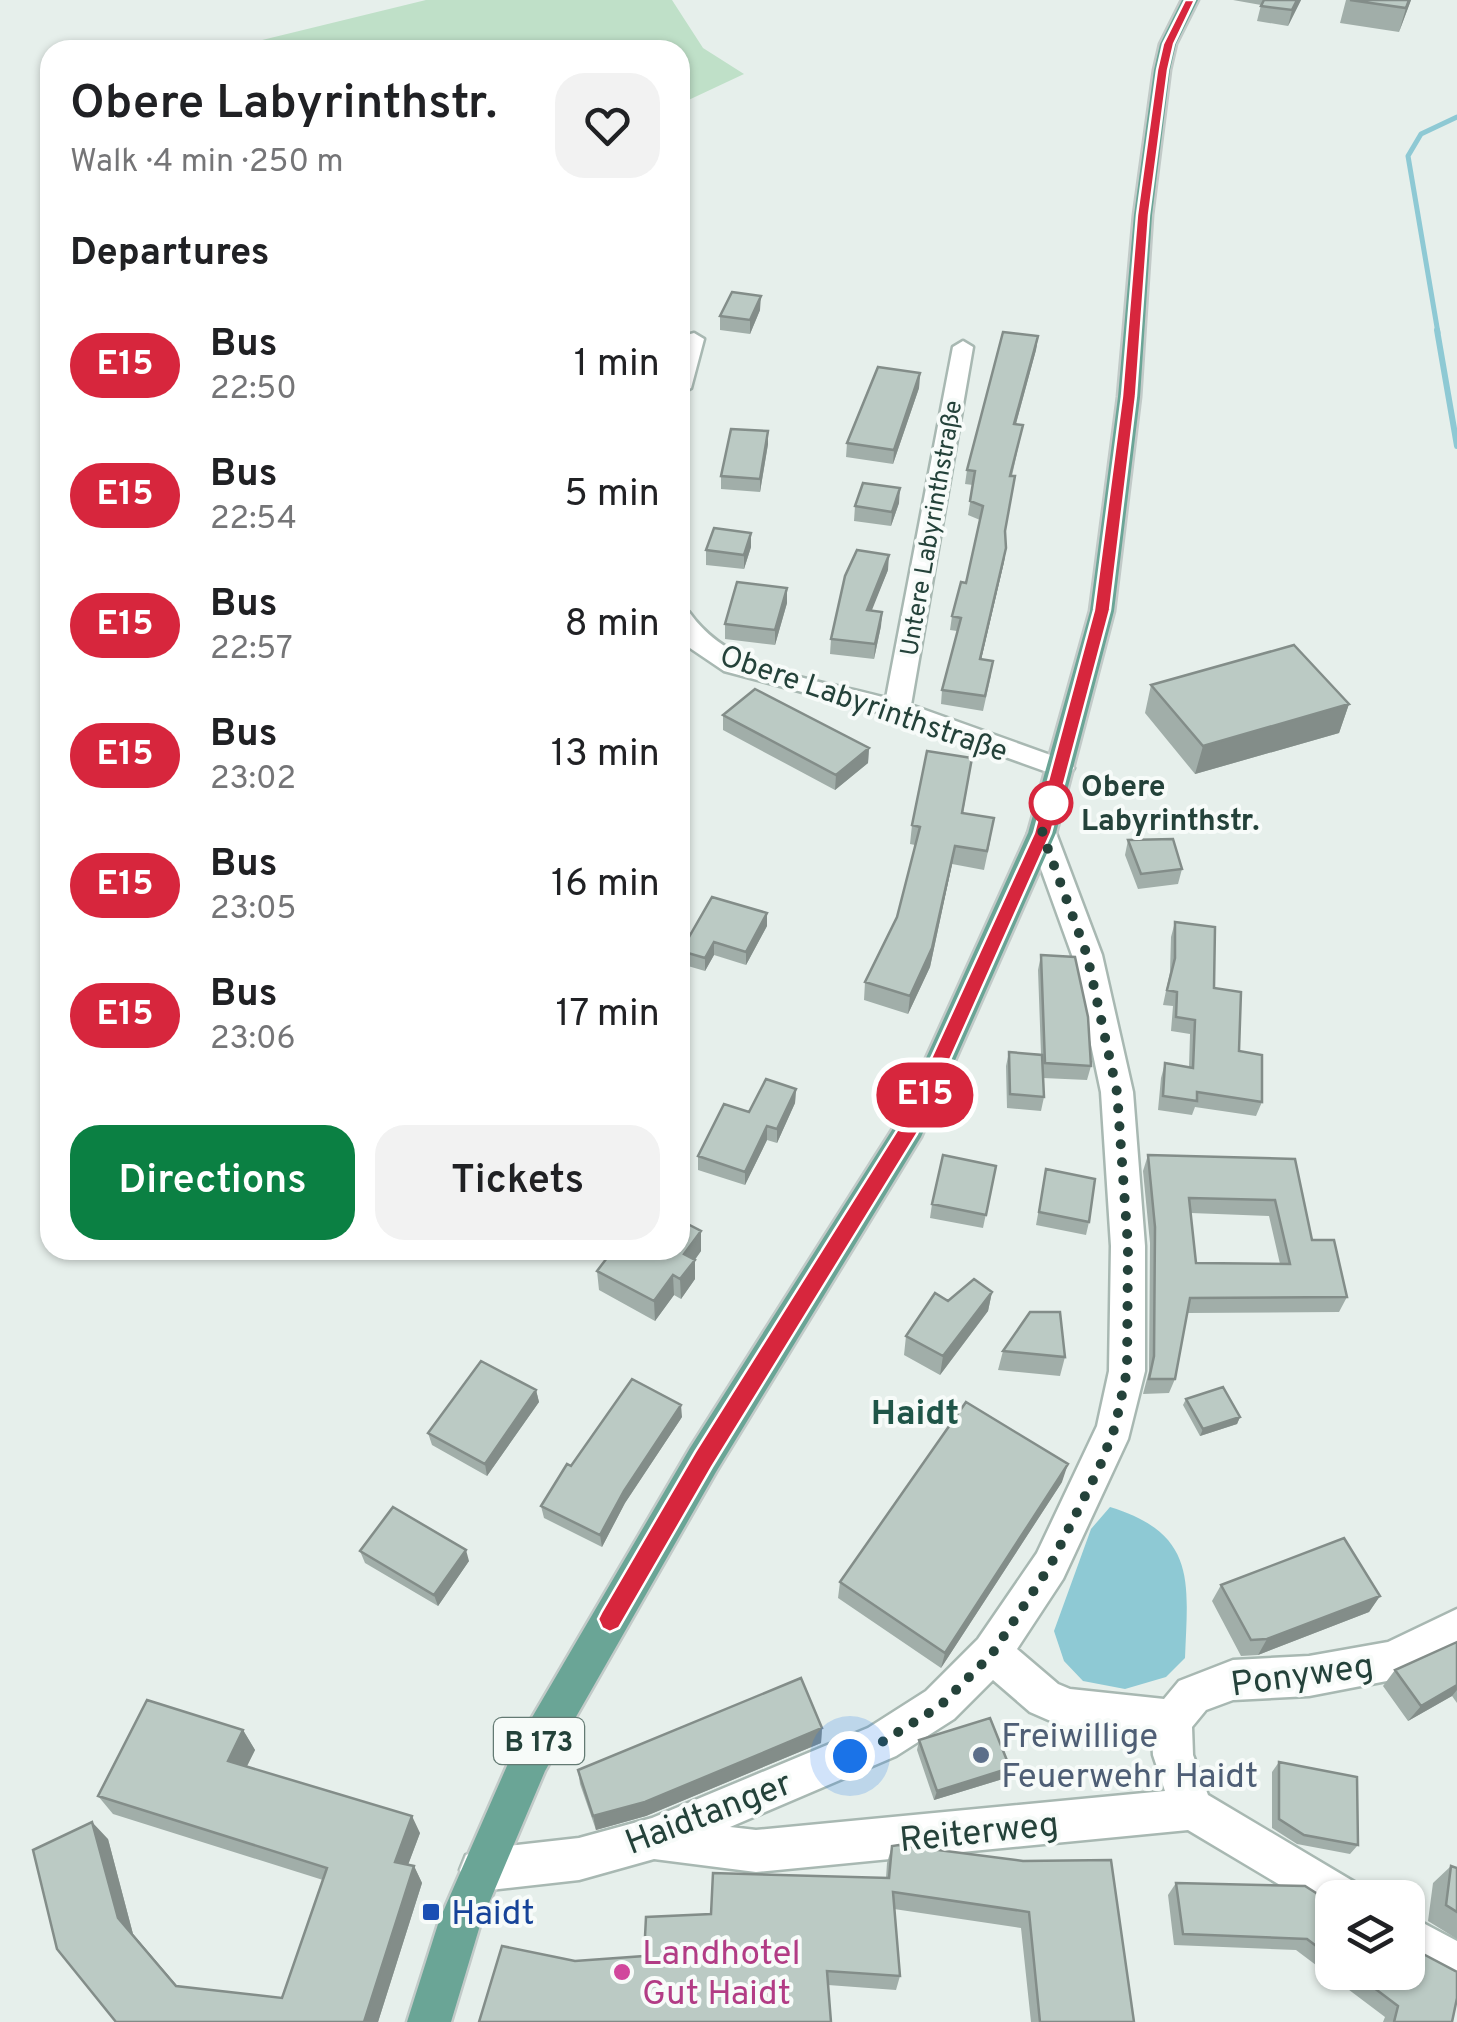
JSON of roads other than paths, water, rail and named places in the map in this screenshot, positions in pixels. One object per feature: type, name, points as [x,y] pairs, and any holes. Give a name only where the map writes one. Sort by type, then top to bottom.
[{"type":"main road","name":"B 173","points":[[430,2022],[460,1921],[530,1757],[703,1460],[910,1128],[1042,833],[1102,610],[1129,396],[1143,215],[1162,70],[1168,44],[1190,0]]},
{"type":"street","points":[[690,353],[694,339]]},
{"type":"street","name":"Untere Labyrinthstraße","points":[[897,709],[963,347]]},
{"type":"street","name":"Obere Labyrinthstraße","points":[[690,631],[696,640],[733,665],[897,709],[1061,768]]},
{"type":"street","name":"Haidtanger","points":[[481,1870],[579,1859],[653,1839],[882,1742],[940,1706],[992,1654],[1050,1566],[1115,1427],[1127,1371],[1128,1246],[1117,1092],[1087,955],[1042,833]]},
{"type":"street","name":"Ponyweg","points":[[1172,1720],[1193,1695],[1233,1680],[1310,1676],[1392,1661],[1457,1628]]},
{"type":"street","points":[[992,1654],[1044,1698],[1069,1709],[1172,1720],[1173,1755],[1192,1810],[1315,1882]]},
{"type":"street","name":"Reiterweg","points":[[653,1839],[756,1850],[1192,1810]]},
{"type":"street","points":[[1425,1946],[1457,1966]]},
{"type":"water","points":[[1110,1507],[1159,1531],[1173,1546],[1186,1584],[1185,1658],[1166,1677],[1125,1689],[1083,1681],[1064,1661],[1054,1631],[1091,1529]]},
{"type":"waterway","points":[[1438,333],[1408,156],[1421,134],[1457,117]]},
{"type":"waterway","points":[[1437,330],[1457,446]]},
{"type":"place","name":"Obere Labyrinthstr.","points":[[1051,803]]},
{"type":"place","name":"Freiwillige Feuerwehr Haidt","points":[[981,1755]]},
{"type":"place","name":"Haidt","points":[[431,1912]]},
{"type":"place","name":"Landhotel Gut Haidt","points":[[622,1972]]},
{"type":"district","name":"Haidt","points":[[915,1412]]}]
